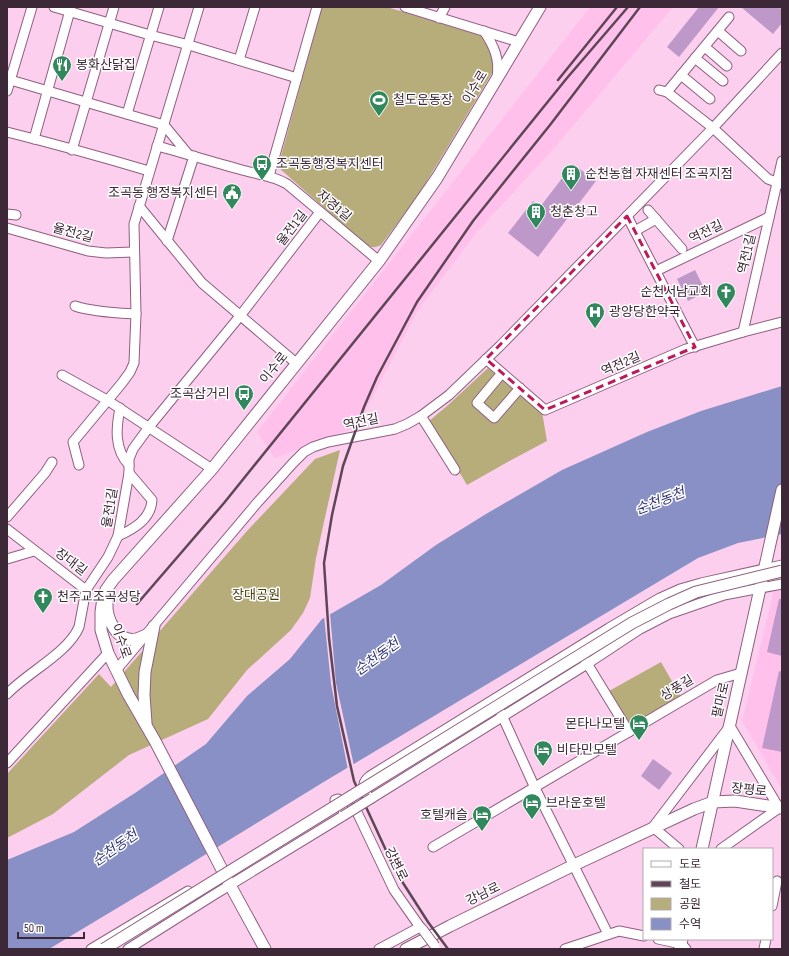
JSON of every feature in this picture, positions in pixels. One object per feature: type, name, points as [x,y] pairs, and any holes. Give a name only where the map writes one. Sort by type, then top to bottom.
[{"type":"main road","name":"이수로","points":[[220,866],[128,694],[108,652],[101,630],[103,598],[106,590],[113,580],[212,469],[379,261],[438,178],[540,7]]},
{"type":"main road","name":"팔마로","points":[[702,848],[782,490]]},
{"type":"main road","points":[[104,949],[632,624],[669,604],[696,592],[782,572]]},
{"type":"main road","points":[[116,949],[148,930],[211,888],[634,627],[670,608],[701,595],[782,576]]},
{"type":"main road","points":[[113,580],[108,596],[106,613],[108,619],[119,636],[135,640],[151,630]]},
{"type":"main road","points":[[146,727],[144,695],[151,630]]},
{"type":"main road","name":"장평로","points":[[713,802],[735,801],[780,808]]},
{"type":"main road","name":"강남로","points":[[406,949],[653,827],[713,802]]},
{"type":"main road","points":[[220,866],[265,949]]},
{"type":"street","points":[[7,91],[8,80],[32,7]]},
{"type":"street","points":[[54,7],[71,9],[110,24],[189,45],[297,78]]},
{"type":"street","points":[[72,150],[114,7]]},
{"type":"street","points":[[127,114],[159,7]]},
{"type":"street","points":[[78,465],[73,442],[130,372],[134,363],[136,314],[133,252],[134,224],[149,171],[189,45],[199,7]]},
{"type":"street","points":[[239,60],[255,7]]},
{"type":"street","points":[[269,176],[317,7]]},
{"type":"street","points":[[405,7],[518,42]]},
{"type":"street","points":[[439,18],[445,7]]},
{"type":"street","points":[[34,139],[71,9]]},
{"type":"street","points":[[729,17],[681,75],[663,91],[713,128],[768,179],[779,183]]},
{"type":"street","points":[[484,31],[496,52],[498,60],[496,79]]},
{"type":"street","points":[[718,31],[741,51]]},
{"type":"street","points":[[705,47],[727,66]]},
{"type":"street","name":"역전길","points":[[117,669],[257,503],[304,452],[328,442],[395,429],[422,416],[449,395],[713,128],[782,53]]},
{"type":"street","points":[[696,58],[723,81]]},
{"type":"street","points":[[681,75],[710,100]]},
{"type":"street","points":[[8,80],[164,125],[192,155],[168,241]]},
{"type":"street","points":[[7,132],[72,150],[79,150],[149,171]]},
{"type":"street","name":"자경1길","points":[[157,146],[248,172],[280,179],[379,261]]},
{"type":"street","name":"역전1길","points":[[743,332],[768,217],[779,183],[782,161]]},
{"type":"street","points":[[139,206],[202,283],[296,364]]},
{"type":"street","points":[[648,210],[682,249]]},
{"type":"street","name":"율전1길","points":[[86,590],[108,557],[118,536],[130,455],[133,449],[149,427],[240,316],[320,212]]},
{"type":"street","points":[[627,216],[695,347]]},
{"type":"street","name":"역전길","points":[[656,271],[768,217]]},
{"type":"street","points":[[635,231],[656,219]]},
{"type":"street","name":"율전2길","points":[[7,228],[88,251],[106,253],[133,252]]},
{"type":"street","points":[[75,306],[83,309],[136,314]]},
{"type":"street","name":"역전2길","points":[[486,359],[545,410],[686,349],[782,322]]},
{"type":"street","points":[[502,373],[477,404],[494,418],[520,388]]},
{"type":"street","points":[[62,375],[120,408],[212,469]]},
{"type":"street","points":[[118,536],[139,524],[152,509],[152,500],[129,469],[119,446],[117,427],[120,408]]},
{"type":"street","points":[[422,416],[455,470]]},
{"type":"street","points":[[7,517],[45,473],[52,462]]},
{"type":"street","name":"장대길","points":[[7,529],[86,590],[79,628],[73,639],[66,647],[9,689]]},
{"type":"street","points":[[7,559],[34,551]]},
{"type":"street","points":[[372,798],[367,795],[364,785],[365,780],[609,628],[660,598],[701,583],[782,565]]},
{"type":"street","points":[[128,949],[640,630],[669,614],[724,594],[782,584]]},
{"type":"street","points":[[580,646],[587,664],[629,732]]},
{"type":"street","points":[[7,763],[108,652]]},
{"type":"street","name":"상풍길","points":[[433,847],[717,680],[741,673]]},
{"type":"street","points":[[494,699],[535,788],[608,934]]},
{"type":"street","points":[[679,848],[653,827],[730,726],[780,808],[722,848]]},
{"type":"street","points":[[92,949],[220,866],[332,802],[338,800],[344,811],[343,816]]},
{"type":"street","name":"강변로","points":[[355,808],[394,890],[436,947]]},
{"type":"street","points":[[773,901],[777,881]]},
{"type":"street","points":[[379,949],[422,929]]},
{"type":"street","points":[[565,949],[619,931],[643,936]]},
{"type":"street","points":[[662,940],[682,945]]},
{"type":"highlighted area","points":[[627,216],[695,347],[545,410],[486,359]]},
{"type":"shaded area","points":[[590,7],[673,7],[557,145],[477,232],[418,310],[357,427],[275,458],[257,432]]},
{"type":"shaded area","points":[[782,588],[782,790],[742,721],[774,590]]},
{"type":"green space","name":"철도운동장","points":[[322,7],[387,7],[482,36],[489,43],[495,68],[418,196],[381,245],[377,247],[371,247],[365,244],[278,167]]},
{"type":"green space","points":[[488,368],[542,412],[547,441],[467,485],[429,421]]},
{"type":"green space","name":"장대공원","points":[[340,450],[316,558],[310,598],[303,613],[291,630],[247,670],[208,719],[129,755],[53,814],[7,838],[7,774],[99,674],[111,687],[247,531],[315,459]]},
{"type":"green space","points":[[661,662],[682,699],[630,728],[609,691]]},
{"type":"water","name":"순천동천","points":[[782,386],[782,534],[738,543],[698,558],[322,783],[49,949],[7,949],[7,860],[74,832],[135,793],[206,744],[247,696],[290,659],[322,619],[381,585],[436,545],[562,470],[647,432],[701,411]]},
{"type":"pier","points":[[330,613],[336,683],[354,766],[348,770],[331,684],[324,616]]},
{"type":"building","points":[[699,7],[719,7],[679,57],[667,47]]},
{"type":"building","points":[[741,7],[779,7],[782,10],[782,23],[773,34]]},
{"type":"building","points":[[573,164],[596,181],[538,257],[508,233],[533,201],[540,207]]},
{"type":"building","points":[[695,270],[706,292],[688,301],[677,279]]},
{"type":"building","points":[[779,599],[782,599],[782,656],[767,652]]},
{"type":"building","points":[[779,671],[782,672],[782,752],[762,748]]},
{"type":"building","points":[[653,759],[672,773],[659,790],[641,776]]},
{"type":"railway","points":[[558,80],[617,7]]},
{"type":"railway","points":[[137,604],[224,503],[567,78],[628,7]]},
{"type":"railway","points":[[448,949],[428,922],[396,872],[354,781],[337,706],[329,638],[324,563],[332,515],[343,466],[364,407],[377,377],[417,302],[473,221],[550,125],[640,7]]},
{"type":"place","name":"봉화산닭집","points":[[62,82]]},
{"type":"place","name":"철도운동장","points":[[379,117]]},
{"type":"place","name":"조곡동행정복지센터","points":[[262,181]]},
{"type":"place","name":"순천농협 자재센터 조곡지점","points":[[571,191]]},
{"type":"place","name":"조곡동 행정복지센터","points":[[232,210]]},
{"type":"place","name":"청춘창고","points":[[536,229]]},
{"type":"place","name":"순천서남교회","points":[[726,309]]},
{"type":"place","name":"광양당한약국","points":[[595,329]]},
{"type":"place","name":"조곡삼거리","points":[[244,411]]},
{"type":"place","name":"천주교조곡성당","points":[[43,614]]},
{"type":"place","name":"몬타나모텔","points":[[639,741]]},
{"type":"place","name":"비타민모텔","points":[[543,767]]},
{"type":"place","name":"브라운호텔","points":[[532,820]]},
{"type":"place","name":"호텔캐슬","points":[[482,832]]}]
